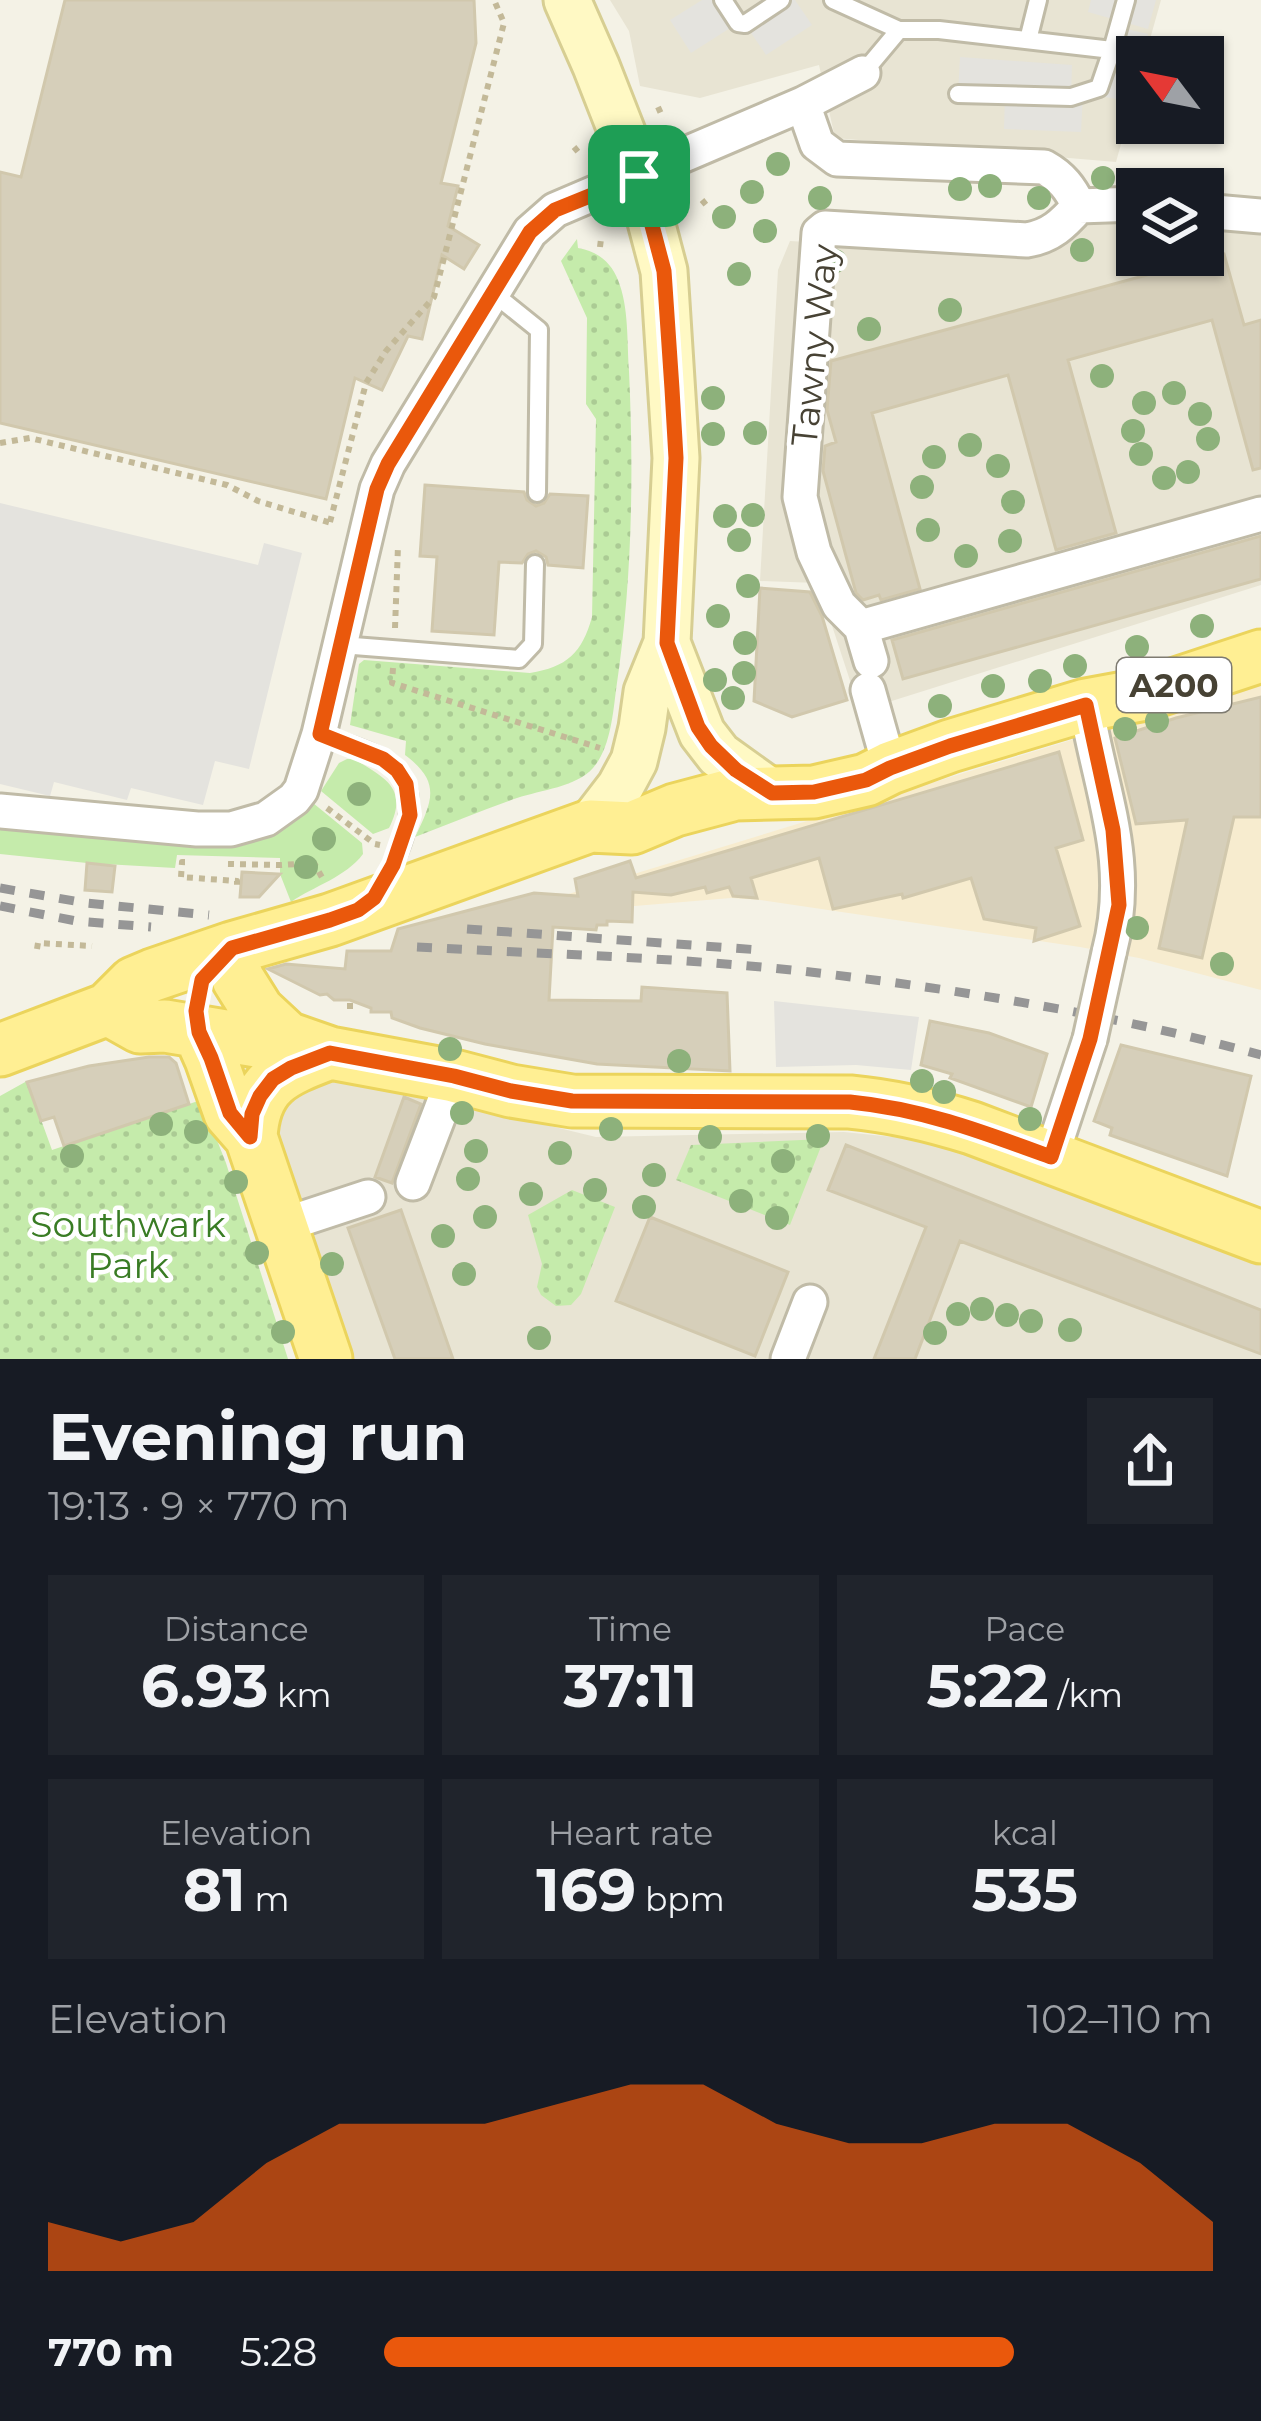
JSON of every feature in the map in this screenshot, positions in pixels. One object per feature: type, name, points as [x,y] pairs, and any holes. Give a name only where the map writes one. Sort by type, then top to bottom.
[{"type":"main road","points":[[567,0],[639,176],[664,271],[676,458],[667,643],[647,692],[634,761],[590,826]]},
{"type":"main road","points":[[667,643],[702,734],[719,755],[772,793]]},
{"type":"main road","name":"A200","points":[[0,1050],[108,1009],[134,983],[219,962],[343,900],[590,826],[632,828],[735,794],[814,792],[866,780],[950,746],[1086,705],[1146,694],[1261,656]]},
{"type":"main road","points":[[219,962],[233,967],[257,1011],[318,1036],[454,1076],[572,1101],[889,1106],[928,1114],[1051,1157],[1261,1237]]},
{"type":"main road","points":[[108,1009],[140,1027],[165,1026],[268,1043],[318,1036]]},
{"type":"main road","points":[[199,1032],[230,1113],[250,1137],[326,1359]]},
{"type":"main road","points":[[250,1137],[260,1096],[318,1036]]},
{"type":"street","points":[[0,811],[197,829],[249,826],[266,819],[301,790],[320,734],[377,489],[530,232],[555,210],[803,104],[863,73]]},
{"type":"street","points":[[803,104],[817,144],[837,159],[1044,167],[1060,176],[1079,206],[1116,205]]},
{"type":"street","name":"Tawny Way","points":[[890,768],[861,627],[839,605],[814,552],[800,497],[819,232],[825,228],[1028,240],[1045,237],[1079,206]]},
{"type":"street","points":[[1224,213],[1261,216]]},
{"type":"street","points":[[861,627],[1261,514]]},
{"type":"street","points":[[1051,1157],[1090,1039],[1119,905],[1113,830],[1086,705]]},
{"type":"street","points":[[413,1184],[454,1076]]},
{"type":"street","points":[[280,1226],[368,1197]]},
{"type":"street","points":[[788,1359],[810,1303]]},
{"type":"lane","points":[[723,0],[738,23],[745,24],[782,0]]},
{"type":"lane","points":[[833,0],[899,30],[939,30],[1112,50]]},
{"type":"lane","points":[[1028,40],[1038,0]]},
{"type":"lane","points":[[958,94],[1071,97],[1100,88],[1126,0]]},
{"type":"lane","points":[[863,73],[899,30]]},
{"type":"lane","points":[[493,293],[539,330],[537,493]]},
{"type":"lane","points":[[341,645],[519,659],[533,644],[535,564]]},
{"type":"lane","points":[[320,734],[383,759],[397,770],[410,800],[410,815],[393,865],[374,898],[343,900]]},
{"type":"lane","points":[[199,1032],[199,986],[219,962]]},
{"type":"path","points":[[0,443],[30,438],[227,485],[258,501],[330,522],[366,383],[386,351],[434,297],[504,23],[494,0]]},
{"type":"path","points":[[658,107],[663,118]]},
{"type":"path","points":[[385,541],[399,546],[394,632]]},
{"type":"path","points":[[393,664],[392,683],[608,751]]},
{"type":"path","points":[[326,807],[383,846]]},
{"type":"path","points":[[203,863],[182,862],[181,877],[237,880],[237,887]]},
{"type":"path","points":[[225,863],[314,863],[343,900]]},
{"type":"path","points":[[37,950],[38,943],[92,946]]},
{"type":"shaded area","points":[[610,0],[1161,0],[1151,36],[1116,36],[1116,144],[1121,144],[1116,162],[835,138],[819,65],[700,98],[640,86],[629,31]]},
{"type":"shaded area","points":[[702,0],[723,0],[738,23],[691,53],[670,20]]},
{"type":"shaded area","points":[[781,0],[795,0],[812,25],[766,55],[745,24]]},
{"type":"shaded area","points":[[1091,0],[1156,0],[1148,29],[1088,12]]},
{"type":"shaded area","points":[[1118,27],[1148,34],[1116,36],[1116,99],[1105,97],[1099,88]]},
{"type":"shaded area","points":[[960,57],[1072,65],[1071,96],[1083,93],[1081,132],[1004,129],[1005,95],[958,94]]},
{"type":"shaded area","points":[[1224,197],[1261,198],[1261,585],[860,711],[818,583],[760,581],[778,270],[790,241],[1043,256],[1074,227],[1116,204],[1116,276],[1224,276]]},
{"type":"shaded area","points":[[0,503],[258,565],[264,543],[302,553],[249,769],[215,761],[203,805],[131,788],[127,800],[54,782],[50,796],[0,784]]},
{"type":"shaded area","points":[[1261,682],[1261,990],[1080,947],[760,900],[731,898],[490,918]]},
{"type":"shaded area","points":[[774,1001],[919,1017],[911,1070],[856,1065],[776,1067]]},
{"type":"shaded area","points":[[347,1077],[596,1137],[844,1132],[979,1151],[1261,1266],[1261,1359],[348,1359],[266,1117],[289,1081]]},
{"type":"green space","points":[[577,239],[578,248],[602,258],[615,274],[627,325],[630,531],[621,650],[607,741],[593,768],[577,780],[415,837],[429,802],[429,783],[405,755],[406,741],[350,725],[359,664],[364,660],[530,673],[554,667],[571,656],[592,617],[596,419],[586,404],[587,318],[561,261]]},
{"type":"green space","points":[[354,759],[391,786],[396,803],[389,828],[373,834],[321,791],[339,763]]},
{"type":"green space","points":[[313,803],[362,843],[363,854],[339,875],[291,902],[280,874],[280,858],[177,855],[175,868],[0,854],[0,826],[292,820]]},
{"type":"green space","name":"Southwark Park","points":[[27,1081],[52,1150],[201,1100],[226,1163],[288,1359],[0,1359],[0,1096]]},
{"type":"green space","points":[[824,1139],[790,1225],[676,1180],[691,1145]]},
{"type":"green space","points":[[572,1190],[615,1207],[581,1294],[571,1305],[556,1306],[537,1287],[542,1264],[528,1215]]},
{"type":"building","points":[[65,0],[474,0],[476,43],[441,183],[458,186],[448,226],[479,245],[464,269],[442,255],[422,339],[408,336],[382,390],[355,378],[326,499],[0,423],[0,172],[21,177]]},
{"type":"building","points":[[1224,254],[1244,325],[1261,320],[1261,468],[1253,470],[1212,320],[1068,360],[1116,533],[1056,550],[1008,375],[872,413],[920,589],[863,600],[856,593],[823,471],[825,446],[836,442],[827,410],[831,361],[1143,276],[1224,276]]},
{"type":"building","points":[[425,485],[524,492],[536,506],[550,494],[588,496],[583,568],[548,565],[546,557],[536,551],[522,563],[499,562],[494,635],[432,631],[437,557],[420,556]]},
{"type":"building","points":[[1261,536],[1261,579],[903,679],[892,640]]},
{"type":"building","points":[[760,588],[810,592],[847,700],[792,717],[754,701]]},
{"type":"building","points":[[1261,697],[1261,817],[1234,817],[1202,958],[1159,948],[1187,820],[1136,824],[1115,738]]},
{"type":"building","points":[[1059,752],[1083,840],[1056,848],[1080,926],[1034,941],[1036,928],[984,919],[971,878],[903,898],[902,894],[833,909],[819,858],[751,878],[757,898],[733,896],[729,887],[671,895],[633,892],[632,922],[607,921],[596,930],[553,927],[549,1000],[641,1001],[642,987],[727,993],[730,1071],[597,1064],[485,1044],[420,1028],[392,1018],[391,1012],[371,1012],[350,1000],[334,1000],[268,969],[286,964],[345,969],[347,951],[391,951],[398,929],[534,893],[578,896],[575,879],[630,861],[636,878]]},
{"type":"building","points":[[87,863],[115,866],[112,892],[85,890]]},
{"type":"building","points":[[242,872],[280,874],[259,897],[240,897]]},
{"type":"building","points":[[930,1021],[989,1033],[1047,1054],[1031,1107],[921,1065]]},
{"type":"building","points":[[1121,1045],[1251,1076],[1227,1176],[1110,1135],[1112,1128],[1094,1121]]},
{"type":"building","points":[[169,1057],[176,1063],[189,1104],[64,1146],[54,1117],[41,1121],[27,1082]]},
{"type":"building","points":[[404,1097],[421,1104],[392,1183],[375,1177]]},
{"type":"building","points":[[846,1145],[1261,1310],[1261,1354],[960,1241],[915,1359],[874,1359],[926,1227],[828,1190]]},
{"type":"building","points":[[401,1210],[453,1359],[395,1359],[348,1228]]},
{"type":"building","points":[[650,1217],[788,1272],[755,1356],[616,1301]]},
{"type":"railway","points":[[0,888],[86,903],[209,915]]},
{"type":"railway","points":[[0,906],[76,921],[151,927]]},
{"type":"railway","points":[[467,929],[760,950]]},
{"type":"railway","points":[[417,947],[699,962],[850,977],[1088,1015],[1261,1055]]},
{"type":"route","points":[[639,176],[664,271],[672,389],[676,458],[667,643],[698,727],[711,746],[736,770],[772,793],[814,792],[866,780],[950,746],[1086,705],[1113,830],[1119,905],[1090,1039],[1051,1157],[928,1114],[889,1106],[572,1101],[330,1053],[273,1079],[252,1114],[250,1137],[230,1113],[196,1021],[202,980],[232,948],[330,920],[374,898],[393,865],[410,815],[406,784],[397,770],[383,759],[320,734],[377,489],[530,232],[555,210],[639,176]]}]
